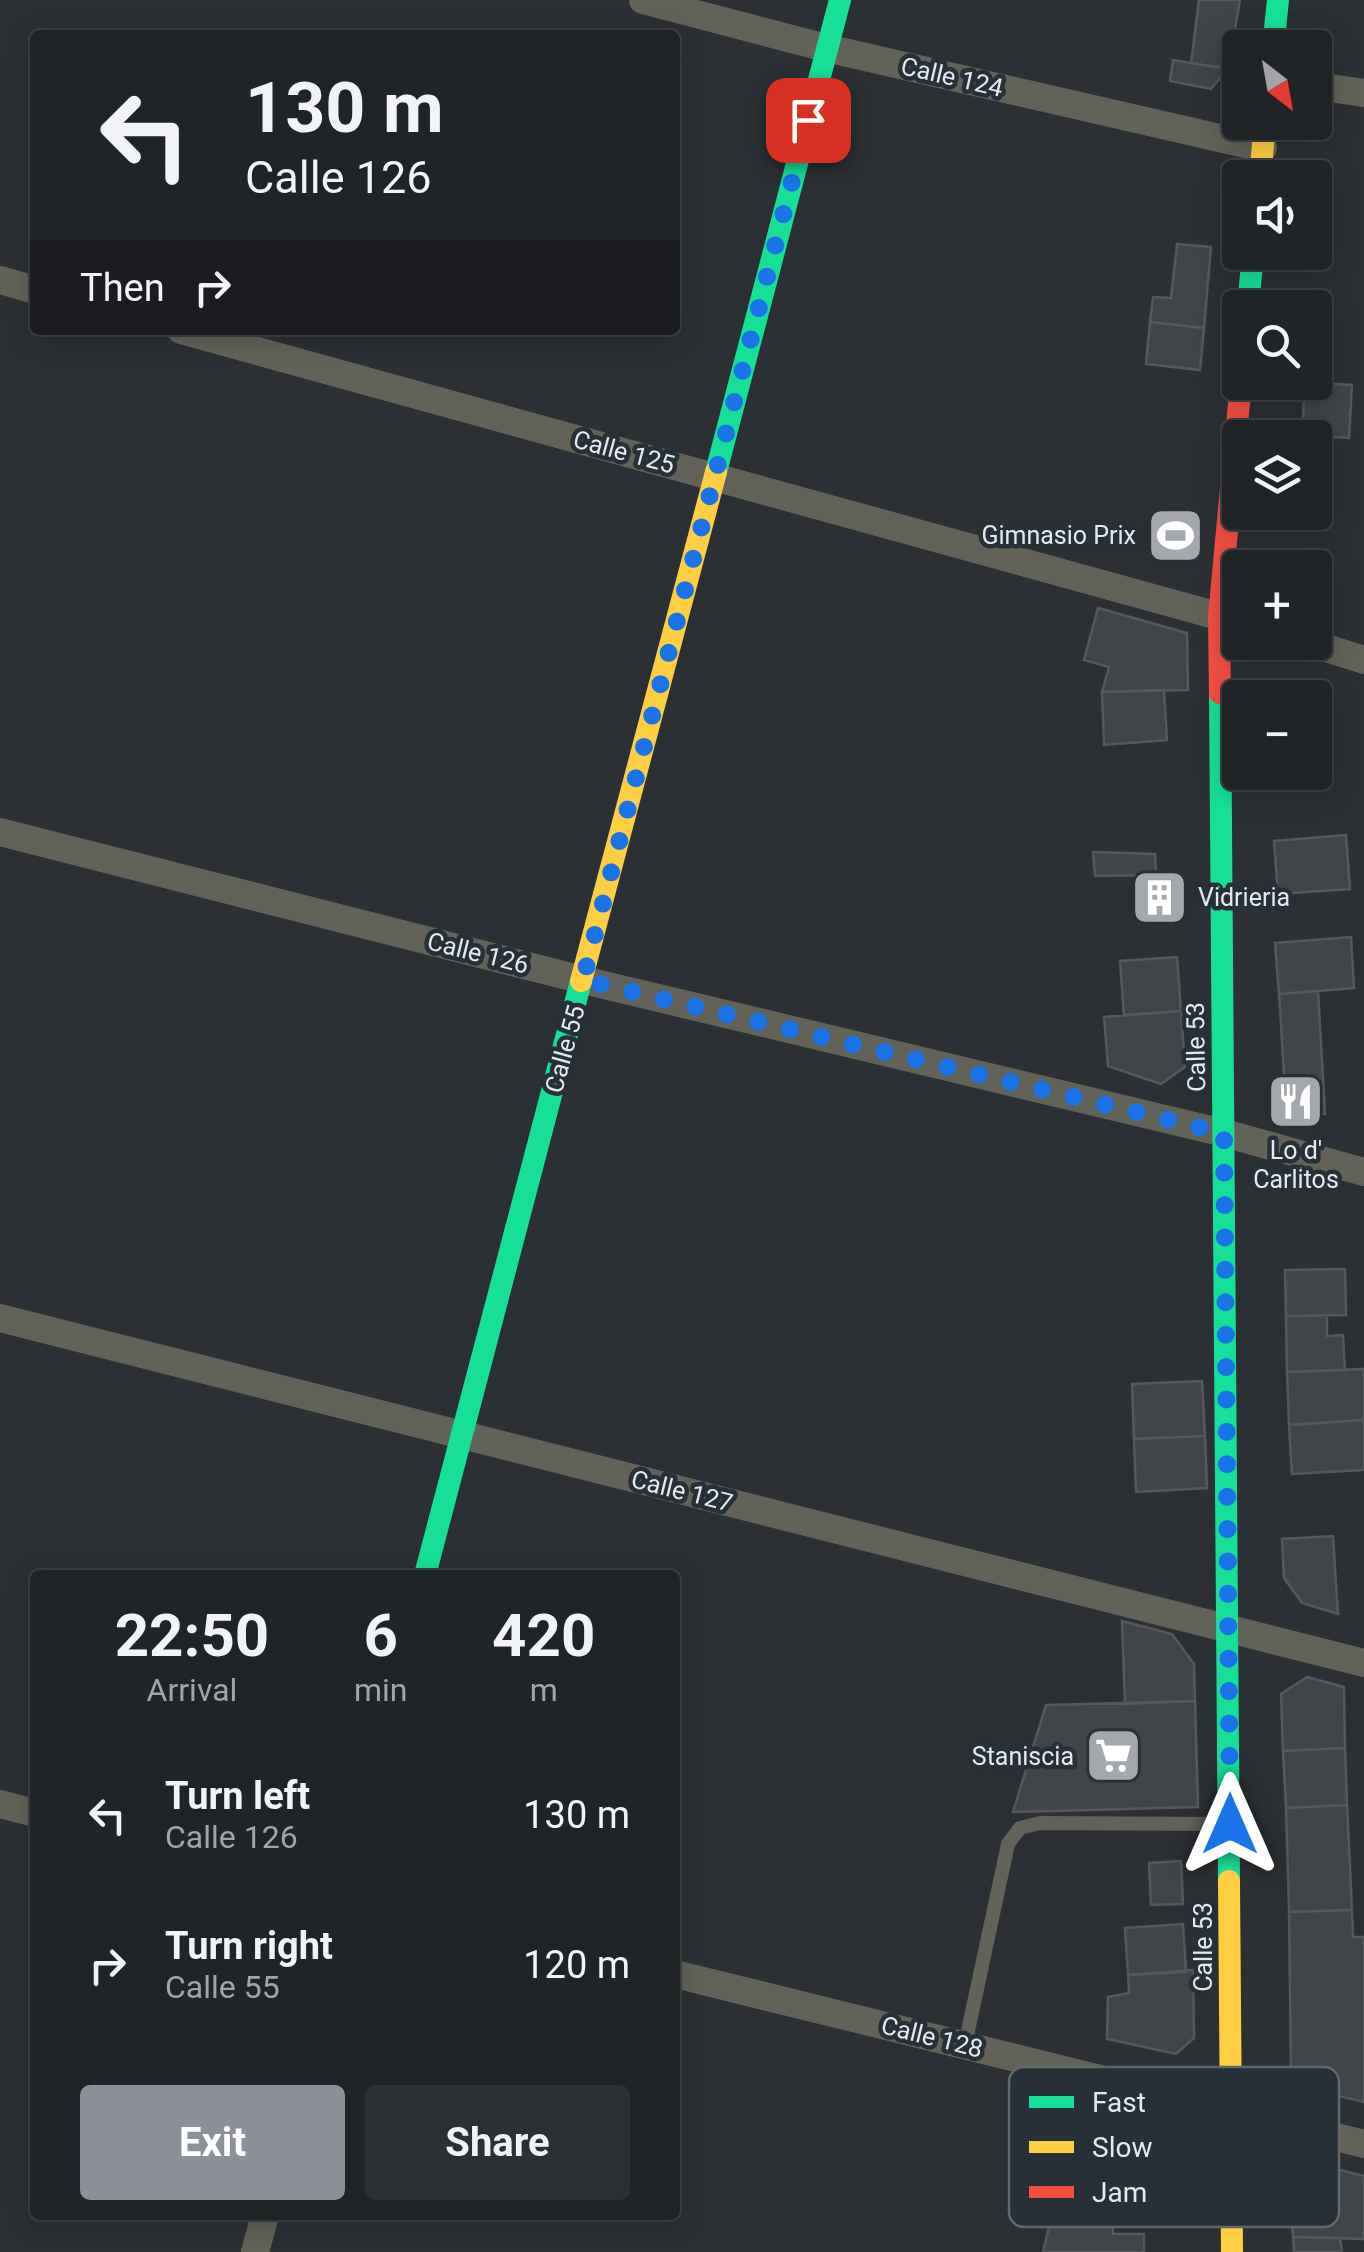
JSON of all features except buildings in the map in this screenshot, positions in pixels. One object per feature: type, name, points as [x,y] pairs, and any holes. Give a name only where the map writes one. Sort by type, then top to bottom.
[{"type":"main road","name":"Calle 55","points":[[427,1570],[459,1436],[840,0]]},
{"type":"main road","points":[[1275,30],[1278,0]]},
{"type":"main road","name":"Calle 53","points":[[1233,550],[1240,400]]},
{"type":"main road","name":"Calle 53","points":[[1230,660],[1224,1133],[1232,2067]]},
{"type":"street","name":"Calle 124","points":[[642,0],[826,48],[1222,127]]},
{"type":"street","points":[[1332,88],[1364,93]]},
{"type":"street","points":[[0,280],[30,289]]},
{"type":"street","name":"Calle 125","points":[[199,335],[1222,617]]},
{"type":"street","points":[[1332,650],[1364,660]]},
{"type":"street","name":"Calle 126","points":[[0,832],[583,980],[1224,1133],[1364,1172]]},
{"type":"street","name":"Calle 127","points":[[0,1318],[1364,1663]]},
{"type":"street","points":[[0,1804],[30,1812]]},
{"type":"street","name":"Calle 128","points":[[680,1975],[1055,2067]]},
{"type":"street","name":"Calle 128","points":[[1339,2138],[1364,2144]]},
{"type":"street","points":[[255,2252],[264,2220]]},
{"type":"lane","points":[[965,2045],[1008,1844],[1020,1828],[1040,1823],[1230,1824]]},
{"type":"traffic: fast","points":[[716,472],[840,0]]},
{"type":"traffic: fast","points":[[1275,30],[1278,0]]},
{"type":"traffic: fast","points":[[1250,290],[1251,270]]},
{"type":"traffic: fast","points":[[1220,693],[1229,1881]]},
{"type":"traffic: fast","points":[[426,1570],[581,981]]},
{"type":"traffic: slow","points":[[1262,160],[1263,140]]},
{"type":"traffic: slow","points":[[581,981],[716,472]]},
{"type":"traffic: slow","points":[[1229,1881],[1231,2067]]},
{"type":"traffic: slow","points":[[1232,2227],[1232,2252]]},
{"type":"traffic: jam","points":[[1220,693],[1219,616],[1239,400]]},
{"type":"place","name":"Gimnasio Prix","points":[[1175,535]]},
{"type":"place","name":"Vidrieria","points":[[1159,897]]},
{"type":"place","name":"Lo d' Carlitos","points":[[1296,1101]]},
{"type":"place","name":"Staniscia","points":[[1113,1756]]},
{"type":"route","points":[[808,120],[583,980],[1224,1133],[1230,1824]]}]
